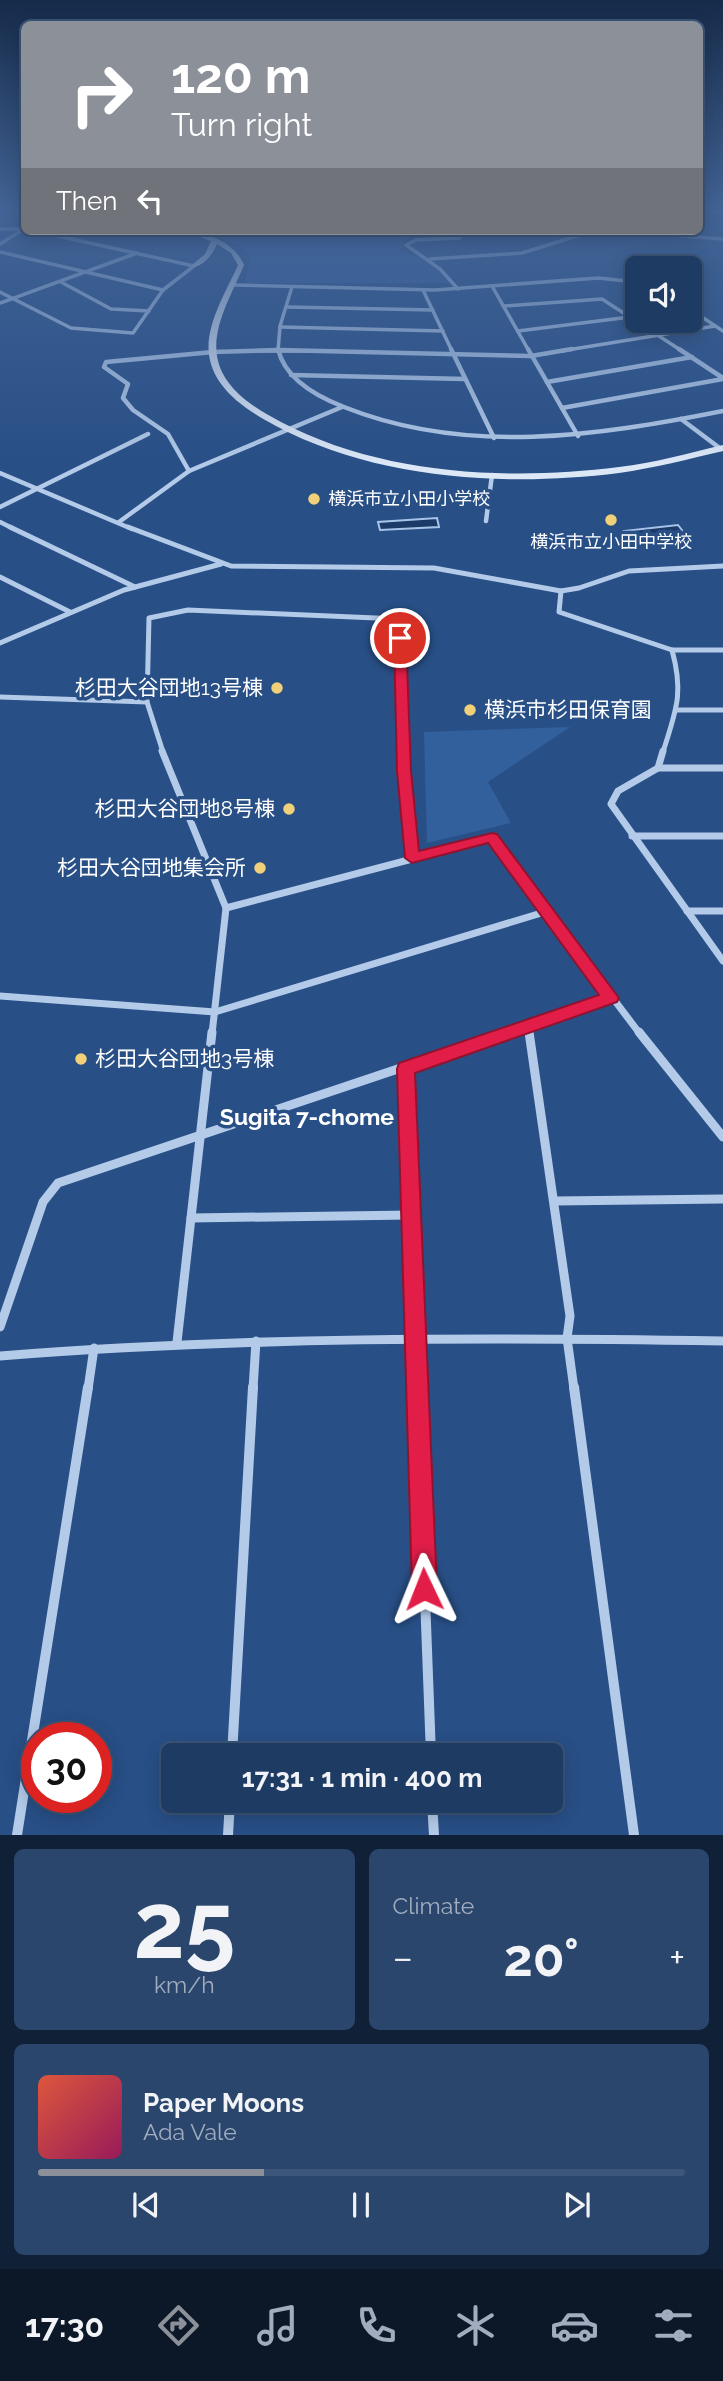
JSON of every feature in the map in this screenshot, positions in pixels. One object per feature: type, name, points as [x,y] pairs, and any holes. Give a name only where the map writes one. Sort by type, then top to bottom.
[{"type":"street","points":[[4,295],[71,328],[133,333],[160,295]]},
{"type":"street","points":[[0,303],[27,295]]},
{"type":"street","points":[[84,295],[111,309],[149,311]]},
{"type":"street","points":[[229,295],[211,343],[215,367],[221,377],[241,402],[288,430],[342,450],[394,463],[492,475],[618,470],[722,449]]},
{"type":"street","points":[[290,295],[280,327],[278,350],[291,375],[322,398],[391,424],[454,436],[538,440],[578,436],[723,411]]},
{"type":"street","points":[[425,295],[494,438]]},
{"type":"street","points":[[497,295],[578,436]]},
{"type":"street","points":[[503,306],[602,299],[625,314]]},
{"type":"street","points":[[287,307],[433,310]]},
{"type":"street","points":[[702,317],[723,331]]},
{"type":"street","points":[[518,331],[625,318]]},
{"type":"street","points":[[189,471],[168,433],[133,410],[124,398],[128,384],[103,367],[106,362],[213,352],[278,350],[531,356],[715,326]]},
{"type":"street","points":[[280,327],[443,331]]},
{"type":"street","points":[[657,333],[723,379]]},
{"type":"street","points":[[547,382],[692,357]]},
{"type":"street","points":[[291,375],[465,379]]},
{"type":"street","points":[[562,408],[723,379]]},
{"type":"street","points":[[119,522],[189,471],[342,407]]},
{"type":"street","points":[[681,419],[722,449]]},
{"type":"street","points":[[0,507],[148,434]]},
{"type":"street","points":[[0,473],[222,564]]},
{"type":"street","points":[[486,521],[492,475]]},
{"type":"street","points":[[0,523],[136,587]]},
{"type":"street","points":[[1,641],[136,587],[222,564],[433,568],[561,591],[576,591],[628,570],[694,570],[723,566]]},
{"type":"street","points":[[0,577],[71,612]]},
{"type":"street","points":[[561,591],[559,612],[672,650],[723,650]]},
{"type":"street","points":[[177,1342],[198,1135],[226,908],[166,762],[147,702],[149,618],[188,610],[399,619],[404,771],[412,858]]},
{"type":"street","points":[[658,768],[676,710],[680,680],[672,650]]},
{"type":"street","points":[[0,697],[147,702]]},
{"type":"street","points":[[676,710],[723,709]]},
{"type":"street","points":[[723,768],[658,768],[618,791],[611,804],[723,961]]},
{"type":"street","points":[[632,836],[723,836]]},
{"type":"street","points":[[226,908],[492,838],[611,998],[723,1137]]},
{"type":"street","points":[[0,996],[215,1012],[548,911]]},
{"type":"street","points":[[687,911],[723,911]]},
{"type":"street","points":[[0,1327],[43,1202],[58,1183],[611,998]]},
{"type":"street","points":[[528,1025],[570,1315],[567,1338],[634,1835]]},
{"type":"street","points":[[405,1069],[431,1743]]},
{"type":"street","points":[[555,1201],[723,1199]]},
{"type":"street","points":[[191,1218],[411,1215]]},
{"type":"street","points":[[0,1356],[177,1342],[567,1338],[723,1341]]},
{"type":"street","points":[[233,1743],[256,1341]]},
{"type":"street","points":[[17,1835],[94,1348]]},
{"type":"street","points":[[228,1835],[229,1813]]},
{"type":"street","points":[[433,1813],[434,1835]]},
{"type":"shaded area","points":[[437,518],[439,527],[380,530],[378,522]]},
{"type":"shaded area","points":[[678,525],[688,538],[634,544],[624,531]]},
{"type":"shaded area","points":[[570,727],[488,782],[511,823],[427,843],[424,732]]},
{"type":"place","name":"横浜市立小田小学校","points":[[314,499]]},
{"type":"place","name":"横浜市立小田中学校","points":[[611,520]]},
{"type":"place","name":"杉田大谷団地13号棟","points":[[277,688]]},
{"type":"place","name":"横浜市杉田保育園","points":[[470,710]]},
{"type":"place","name":"杉田大谷団地8号棟","points":[[289,809]]},
{"type":"place","name":"杉田大谷団地集会所","points":[[260,868]]},
{"type":"place","name":"杉田大谷団地3号棟","points":[[81,1059]]},
{"type":"district","name":"Sugita 7-chome","points":[[307,1117]]},
{"type":"route","points":[[400,638],[404,771],[412,858],[492,838],[611,998],[405,1069],[424,1589]]}]
